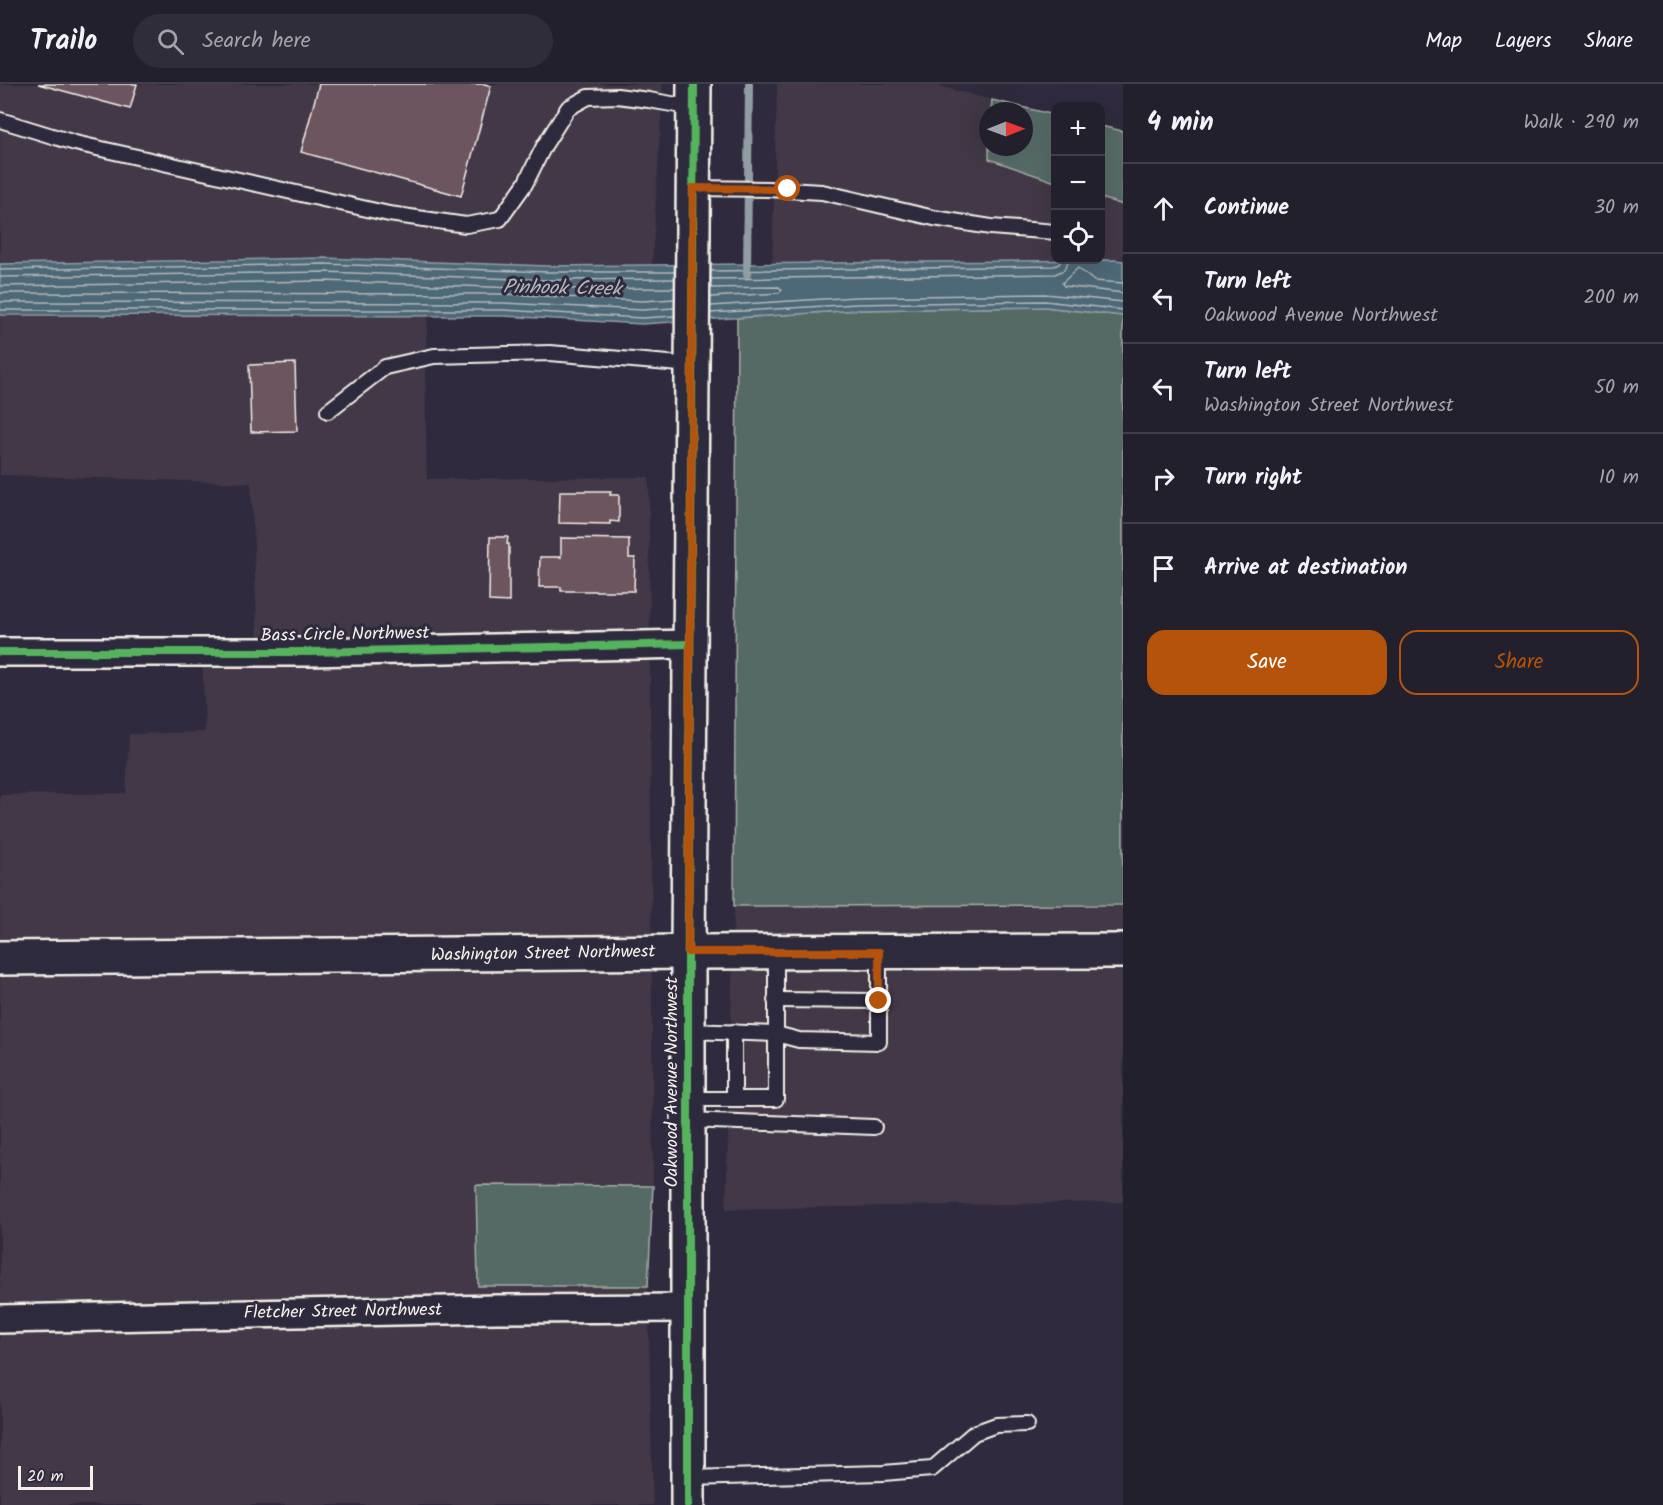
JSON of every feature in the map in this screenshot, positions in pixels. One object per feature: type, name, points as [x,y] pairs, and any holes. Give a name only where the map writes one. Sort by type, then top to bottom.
[{"type":"street","name":"Oakwood Avenue Northwest","points":[[688,1491],[687,1031],[694,96]]},
{"type":"street","name":"Bass Circle Northwest","points":[[0,652],[308,652],[690,644]]},
{"type":"street","name":"Washington Street Northwest","points":[[0,958],[1123,951]]},
{"type":"street","name":"Fletcher Street Northwest","points":[[0,1318],[485,1309],[687,1308]]},
{"type":"lane","points":[[0,120],[75,143],[389,214],[466,225],[500,219],[525,184],[544,146],[568,108],[588,97],[616,96],[649,100],[694,96]]},
{"type":"lane","points":[[693,188],[822,192],[934,218],[991,227],[1051,232]]},
{"type":"lane","points":[[328,411],[385,367],[434,356],[550,353],[692,365]]},
{"type":"lane","points":[[687,1109],[734,1099],[776,1099],[776,952]]},
{"type":"lane","points":[[687,1031],[776,1034],[799,1040],[879,1042],[879,952]]},
{"type":"lane","points":[[775,1000],[879,1001]]},
{"type":"lane","points":[[734,1032],[734,1099]]},
{"type":"lane","points":[[687,1109],[874,1127]]},
{"type":"lane","points":[[688,1491],[932,1469],[974,1433],[996,1425],[1027,1424]]},
{"type":"shaded area","points":[[0,84],[663,84],[652,266],[548,266],[324,258],[0,264]]},
{"type":"shaded area","points":[[777,84],[931,84],[992,100],[992,102],[979,102],[979,156],[989,156],[989,159],[1051,181],[1051,262],[772,264]]},
{"type":"shaded area","points":[[1105,199],[1123,205],[1123,261],[1105,261]]},
{"type":"shaded area","points":[[0,315],[428,316],[425,361],[427,479],[649,477],[653,1186],[476,1186],[478,1286],[648,1286],[653,1505],[0,1505],[0,795],[126,793],[129,734],[205,732],[202,651],[258,648],[251,483],[0,475]]},
{"type":"shaded area","points":[[1123,905],[1123,1202],[726,1209],[734,906]]},
{"type":"green space","points":[[1033,110],[1051,114],[1051,181],[989,159],[989,156],[1033,156]]},
{"type":"green space","points":[[1105,127],[1123,131],[1123,205],[1105,199]]},
{"type":"green space","points":[[1045,307],[1123,316],[1123,905],[734,906],[737,318],[857,310]]},
{"type":"green space","points":[[476,1185],[653,1186],[648,1286],[478,1286]]},
{"type":"water","name":"Pinhook Creek","points":[[324,258],[548,266],[1051,261],[1051,264],[1105,264],[1105,260],[1114,260],[1123,261],[1123,316],[1045,307],[857,310],[642,324],[503,316],[0,315],[0,264]]},
{"type":"building","points":[[38,84],[137,84],[130,109]]},
{"type":"building","points":[[319,84],[485,84],[491,86],[461,196],[301,152]]},
{"type":"building","points":[[295,363],[297,431],[251,432],[249,365]]},
{"type":"building","points":[[560,491],[611,491],[610,495],[619,495],[619,522],[610,521],[610,524],[559,523]]},
{"type":"building","points":[[490,537],[508,537],[509,602],[489,601]]},
{"type":"building","points":[[561,538],[629,539],[629,558],[635,558],[634,591],[561,591],[561,587],[539,587],[540,557],[561,557]]},
{"type":"waterway","points":[[747,274],[749,84]]},
{"type":"cycle path","points":[[688,1505],[688,952],[694,84]]},
{"type":"cycle path","points":[[0,652],[308,652],[690,644]]},
{"type":"route","points":[[788,189],[693,188],[688,952],[879,952],[879,1001]]}]
